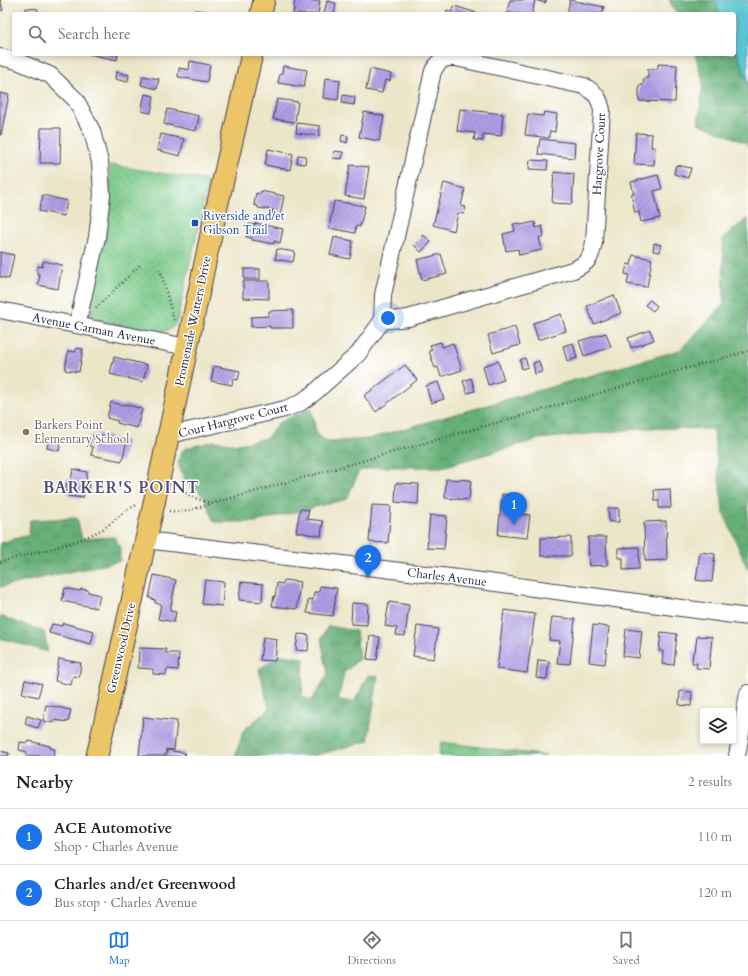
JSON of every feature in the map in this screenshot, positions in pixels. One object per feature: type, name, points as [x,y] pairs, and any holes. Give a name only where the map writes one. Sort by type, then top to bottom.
[{"type":"main road","points":[[261,12],[264,0]]},
{"type":"main road","name":"Promenade Watters Drive","points":[[146,540],[252,56]]},
{"type":"main road","name":"Greenwood Drive","points":[[97,756],[146,540]]},
{"type":"street","points":[[0,57],[17,61],[50,75],[76,100],[92,131],[100,162],[102,195],[97,237],[77,325]]},
{"type":"street","name":"Hargrove Court","points":[[446,58],[456,58],[584,86],[593,91],[599,99],[602,110],[594,242],[591,255],[584,265],[572,270],[408,318],[382,321],[383,295],[433,71],[438,63],[446,58]]},
{"type":"street","name":"Avenue Carman Avenue","points":[[0,310],[187,347]]},
{"type":"street","name":"Cour Hargrove Court","points":[[169,435],[284,409],[300,403],[314,393],[358,354],[382,321]]},
{"type":"street","name":"Charles Avenue","points":[[146,540],[466,579],[748,617]]},
{"type":"street","points":[[737,756],[748,693]]},
{"type":"path","points":[[94,311],[140,265]]},
{"type":"path","points":[[160,269],[175,325]]},
{"type":"path","points":[[167,511],[183,512],[748,351]]},
{"type":"path","points":[[174,480],[184,492],[193,498],[211,504]]},
{"type":"path","points":[[0,562],[82,539],[101,530],[129,508],[138,504]]},
{"type":"green space","points":[[669,0],[715,0],[719,12],[676,12]]},
{"type":"green space","points":[[736,51],[743,67],[748,85],[748,147],[746,143],[698,123],[703,83],[696,56],[736,56]]},
{"type":"green space","points":[[110,165],[209,181],[178,318],[175,325],[171,329],[157,331],[147,330],[100,321],[91,314],[91,300],[103,248],[110,208]]},
{"type":"green space","points":[[748,218],[748,570],[723,511],[713,429],[649,428],[539,439],[442,467],[377,467],[359,471],[347,499],[255,522],[214,522],[204,496],[184,481],[178,462],[181,452],[186,448],[215,441],[239,444],[267,438],[278,423],[311,408],[317,435],[328,442],[368,439],[680,350],[724,304],[723,238]]},
{"type":"green space","points":[[77,518],[82,539],[114,537],[120,547],[120,561],[0,587],[0,543],[29,535],[30,520]]},
{"type":"green space","points":[[0,616],[44,632],[48,652],[0,638]]},
{"type":"green space","points":[[328,626],[356,631],[359,659],[344,673],[338,700],[354,702],[368,675],[378,676],[368,741],[313,756],[235,756],[244,730],[269,709],[259,669],[281,655],[304,658],[302,697],[312,700],[328,674],[321,639]]},
{"type":"green space","points":[[441,742],[546,756],[439,756]]},
{"type":"water","points":[[715,0],[748,0],[748,85],[743,67],[736,51],[736,12],[719,12]]},
{"type":"building","points":[[0,0],[3,10],[0,11]]},
{"type":"building","points":[[295,0],[320,1],[318,12],[293,12]]},
{"type":"building","points":[[510,0],[535,0],[532,12],[507,12]]},
{"type":"building","points":[[535,0],[546,0],[545,3]]},
{"type":"building","points":[[570,0],[604,7],[603,12],[567,12]]},
{"type":"building","points":[[327,1],[336,3],[334,12],[324,12]]},
{"type":"building","points":[[454,6],[474,12],[452,12]]},
{"type":"building","points":[[26,8],[38,9],[37,12],[26,12]]},
{"type":"building","points":[[195,10],[209,12],[194,12]]},
{"type":"building","points":[[98,56],[118,56],[117,60]]},
{"type":"building","points":[[190,61],[210,65],[207,82],[178,77],[179,68],[189,70]]},
{"type":"building","points":[[658,64],[677,65],[675,102],[639,101],[639,85],[643,85],[644,78],[648,78],[648,69],[658,69]]},
{"type":"building","points":[[283,66],[307,70],[304,87],[278,83],[280,74],[282,74]]},
{"type":"building","points":[[370,69],[391,74],[390,81],[385,80],[382,93],[366,90]]},
{"type":"building","points":[[116,72],[129,75],[128,82],[115,79]]},
{"type":"building","points":[[143,76],[159,79],[157,89],[141,85]]},
{"type":"building","points":[[325,78],[340,80],[338,100],[323,98]]},
{"type":"building","points":[[0,93],[9,95],[1,135],[0,135]]},
{"type":"building","points":[[145,94],[154,96],[151,113],[141,111]]},
{"type":"building","points":[[343,95],[355,97],[354,105],[342,103]]},
{"type":"building","points":[[277,99],[298,102],[295,122],[273,119]]},
{"type":"building","points":[[167,109],[199,116],[196,131],[164,124]]},
{"type":"building","points":[[460,109],[503,114],[501,136],[483,134],[483,141],[474,140],[475,133],[457,131]]},
{"type":"building","points":[[364,112],[384,116],[379,141],[359,137]]},
{"type":"building","points":[[544,112],[557,114],[555,132],[550,131],[549,138],[525,135],[528,114],[543,116]]},
{"type":"building","points":[[297,123],[320,126],[319,136],[296,133]]},
{"type":"building","points":[[41,128],[61,128],[60,163],[40,163]]},
{"type":"building","points":[[636,133],[652,134],[651,147],[655,147],[654,165],[634,164]]},
{"type":"building","points":[[161,134],[184,139],[180,156],[157,150]]},
{"type":"building","points":[[342,135],[348,136],[347,143],[341,141]]},
{"type":"building","points":[[540,139],[575,143],[574,158],[538,154]]},
{"type":"building","points":[[268,149],[293,154],[290,170],[265,165]]},
{"type":"building","points":[[334,151],[343,152],[342,159],[333,158]]},
{"type":"building","points":[[298,155],[306,156],[305,164],[297,163]]},
{"type":"building","points":[[530,160],[548,161],[547,170],[529,169]]},
{"type":"building","points":[[350,165],[369,167],[364,199],[345,196]]},
{"type":"building","points":[[676,165],[691,168],[688,178],[674,174]]},
{"type":"building","points":[[554,172],[574,174],[572,204],[552,203]]},
{"type":"building","points":[[658,175],[662,189],[654,191],[660,218],[641,222],[639,212],[635,213],[631,194],[634,194],[631,182]]},
{"type":"building","points":[[444,183],[465,189],[461,206],[466,207],[464,214],[458,213],[454,231],[433,225]]},
{"type":"building","points":[[261,191],[284,196],[280,216],[272,215],[273,210],[258,208],[258,206],[254,205],[256,193],[260,194]]},
{"type":"building","points":[[43,195],[67,201],[64,216],[39,211]]},
{"type":"building","points":[[334,201],[365,206],[360,227],[356,226],[355,233],[329,228]]},
{"type":"building","points":[[195,220],[198,221],[196,226],[193,225]]},
{"type":"building","points":[[535,222],[536,228],[542,226],[544,236],[539,238],[542,250],[519,255],[518,249],[506,251],[503,234],[515,231],[513,224],[520,223],[521,225]]},
{"type":"building","points":[[255,223],[283,229],[280,243],[274,241],[274,244],[252,240],[252,238],[246,237],[249,224],[255,225]]},
{"type":"building","points":[[424,235],[431,242],[421,252],[414,245]]},
{"type":"building","points":[[334,237],[353,241],[350,259],[330,255]]},
{"type":"building","points":[[654,243],[661,245],[660,252],[653,251]]},
{"type":"building","points":[[277,249],[295,252],[293,262],[275,259]]},
{"type":"building","points":[[0,252],[14,255],[9,279],[0,277]]},
{"type":"building","points":[[441,254],[447,274],[422,280],[417,260]]},
{"type":"building","points":[[633,255],[652,259],[647,287],[627,284],[629,275],[625,274],[627,264],[631,265]]},
{"type":"building","points":[[43,261],[62,265],[58,289],[38,285],[40,275],[37,274],[38,266],[42,267]]},
{"type":"building","points":[[244,269],[260,269],[260,279],[244,279]]},
{"type":"building","points":[[243,281],[269,281],[269,299],[243,298]]},
{"type":"building","points":[[614,295],[621,313],[594,324],[587,306]]},
{"type":"building","points":[[650,300],[657,306],[653,311],[645,305]]},
{"type":"building","points":[[293,310],[293,328],[270,328],[270,326],[251,327],[251,317],[269,316],[269,311]]},
{"type":"building","points":[[561,314],[566,331],[538,340],[533,323]]},
{"type":"building","points":[[515,327],[520,345],[493,353],[488,335]]},
{"type":"building","points":[[650,330],[654,340],[631,348],[628,338]]},
{"type":"building","points":[[606,333],[611,347],[584,356],[579,341]]},
{"type":"building","points":[[441,342],[442,347],[453,343],[462,370],[441,377],[438,367],[435,368],[429,351],[432,350],[430,345]]},
{"type":"building","points":[[573,343],[577,358],[567,361],[563,346]]},
{"type":"building","points":[[76,348],[83,349],[79,372],[65,370],[68,351],[76,352]]},
{"type":"building","points":[[114,357],[147,365],[143,382],[110,374]]},
{"type":"building","points":[[525,358],[528,367],[522,369],[520,360]]},
{"type":"building","points":[[498,361],[504,380],[488,385],[483,366]]},
{"type":"building","points":[[539,361],[542,372],[535,374],[533,363]]},
{"type":"building","points":[[405,365],[417,380],[376,412],[364,396]]},
{"type":"building","points":[[214,366],[240,371],[238,380],[233,379],[232,385],[211,381]]},
{"type":"building","points":[[471,378],[475,391],[467,393],[463,381]]},
{"type":"building","points":[[438,382],[444,399],[431,403],[426,386]]},
{"type":"building","points":[[111,402],[123,406],[124,404],[142,409],[137,428],[117,423],[118,421],[107,418]]},
{"type":"building","points":[[96,434],[127,441],[122,461],[91,455],[93,447],[89,446],[91,436],[95,437]]},
{"type":"building","points":[[49,438],[61,441],[59,451],[47,448]]},
{"type":"building","points":[[73,469],[87,472],[86,482],[89,483],[88,493],[84,492],[83,498],[68,496],[69,493],[65,492],[67,480],[71,481]]},
{"type":"building","points":[[446,479],[471,480],[469,500],[445,498]]},
{"type":"building","points":[[396,483],[419,484],[418,504],[395,502]]},
{"type":"building","points":[[670,489],[671,508],[659,508],[659,501],[655,501],[654,490]]},
{"type":"building","points":[[502,494],[522,496],[521,514],[530,515],[527,538],[498,535]]},
{"type":"building","points":[[372,505],[391,506],[388,543],[369,542]]},
{"type":"building","points":[[608,508],[619,508],[619,522],[609,522]]},
{"type":"building","points":[[300,509],[309,510],[307,519],[323,521],[321,536],[296,532]]},
{"type":"building","points":[[430,515],[447,516],[444,549],[427,548]]},
{"type":"building","points":[[666,521],[667,560],[645,561],[644,522]]},
{"type":"building","points":[[571,537],[571,556],[541,556],[541,538]]},
{"type":"building","points":[[588,537],[606,537],[607,565],[589,566]]},
{"type":"building","points":[[639,547],[639,569],[623,570],[623,558],[618,558],[618,548]]},
{"type":"building","points":[[700,552],[715,554],[712,582],[696,580]]},
{"type":"building","points":[[154,575],[176,580],[170,611],[176,612],[174,622],[158,619],[161,604],[155,603],[155,600],[149,598]]},
{"type":"building","points":[[205,580],[224,582],[222,606],[202,604]]},
{"type":"building","points":[[284,580],[300,582],[297,609],[272,606],[277,583],[283,584]]},
{"type":"building","points":[[241,582],[263,584],[262,602],[239,600]]},
{"type":"building","points":[[320,586],[337,588],[333,616],[307,613],[308,599],[313,600],[314,592],[319,592]]},
{"type":"building","points":[[65,588],[80,591],[81,589],[88,590],[88,592],[100,595],[97,608],[62,601]]},
{"type":"building","points":[[389,602],[409,605],[405,636],[396,635],[397,628],[385,626]]},
{"type":"building","points":[[352,603],[368,604],[367,625],[351,624]]},
{"type":"building","points":[[504,610],[535,614],[527,673],[497,669]]},
{"type":"building","points":[[552,617],[575,619],[570,664],[557,663],[560,641],[549,640]]},
{"type":"building","points":[[63,623],[94,631],[91,644],[49,633],[52,624],[62,626]]},
{"type":"building","points":[[593,625],[609,627],[605,664],[589,662]]},
{"type":"building","points":[[417,626],[438,629],[434,659],[413,656]]},
{"type":"building","points":[[626,629],[642,631],[639,658],[623,656]]},
{"type":"building","points":[[661,632],[677,634],[674,665],[662,664],[663,651],[659,651]]},
{"type":"building","points":[[298,634],[309,635],[308,651],[296,650]]},
{"type":"building","points":[[370,636],[380,637],[377,660],[367,659]]},
{"type":"building","points":[[697,636],[712,637],[709,669],[696,668],[697,663],[692,663]]},
{"type":"building","points":[[263,637],[277,639],[275,661],[260,660]]},
{"type":"building","points":[[139,648],[166,649],[166,653],[179,653],[178,670],[167,669],[166,675],[153,674],[153,669],[138,668]]},
{"type":"building","points":[[59,659],[81,663],[79,677],[73,676],[71,685],[55,681]]},
{"type":"building","points":[[538,660],[549,661],[547,679],[536,678]]},
{"type":"building","points":[[25,680],[42,684],[38,697],[22,693]]},
{"type":"building","points":[[680,691],[692,692],[691,706],[679,705]]},
{"type":"building","points":[[46,705],[71,710],[68,722],[54,720],[53,723],[43,721]]},
{"type":"building","points":[[27,716],[41,720],[38,728],[25,724]]},
{"type":"building","points":[[143,717],[177,721],[174,750],[166,749],[165,756],[139,756]]},
{"type":"building","points":[[29,741],[50,746],[50,748],[55,749],[53,756],[26,756],[27,752],[19,750],[20,742],[28,743]]},
{"type":"building","points":[[167,750],[185,753],[184,756],[167,756]]},
{"type":"building","points":[[0,751],[9,753],[8,756],[0,756]]},
{"type":"place","name":"Riverside and/et Gibson Trail","points":[[195,223]]},
{"type":"place","name":"Barkers Point Elementary School","points":[[26,432]]},
{"type":"place","name":"ACE Automotive","points":[[514,525]]},
{"type":"place","name":"Charles and/et Greenwood","points":[[368,578]]},
{"type":"district","name":"BARKER'S POINT","points":[[121,487]]}]
